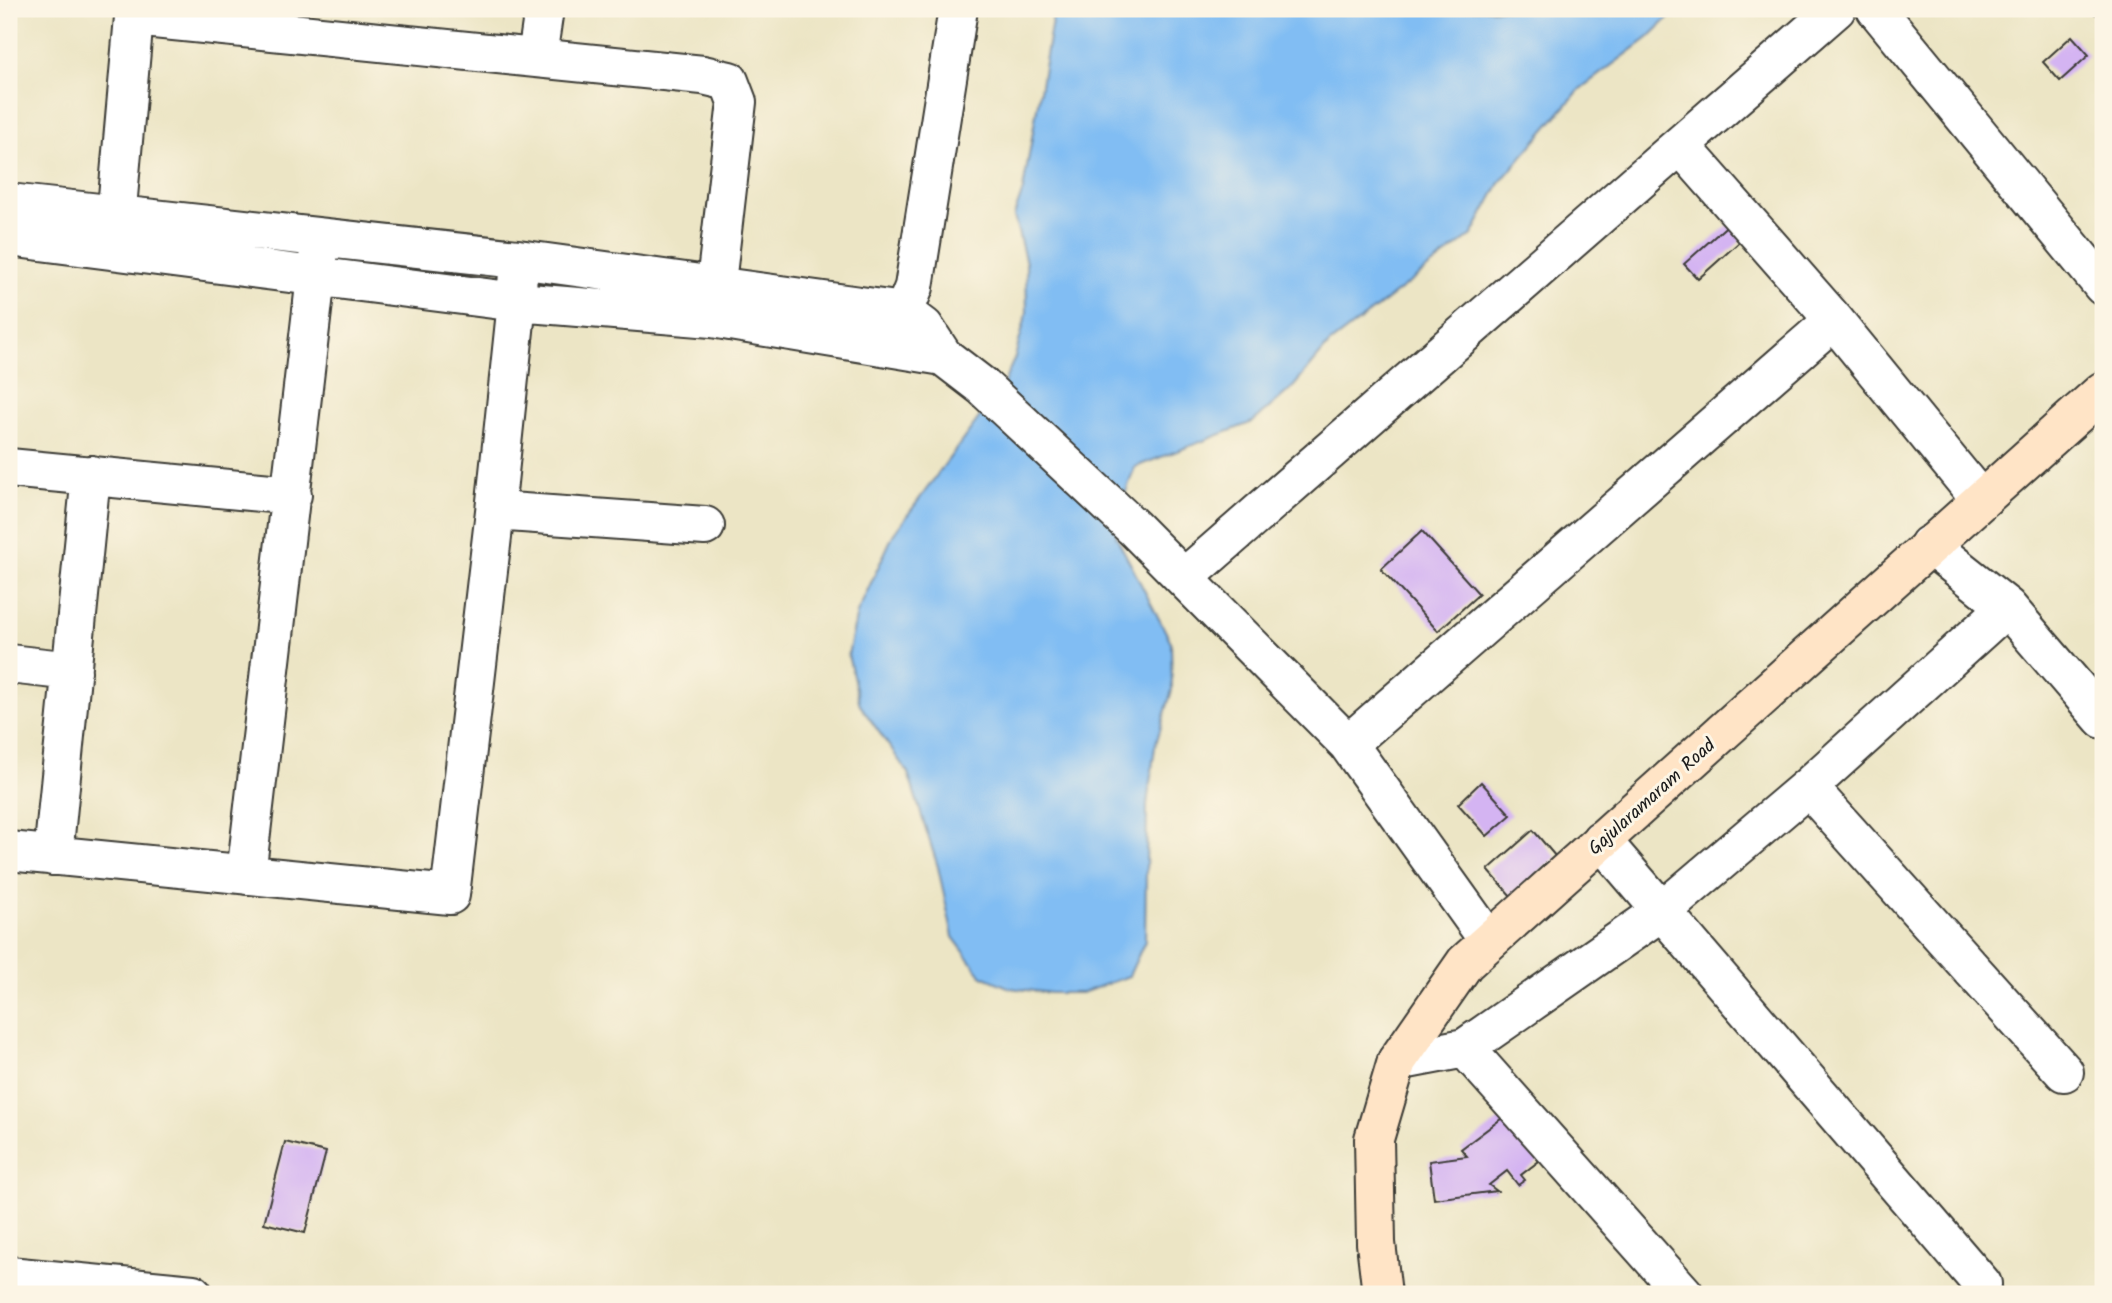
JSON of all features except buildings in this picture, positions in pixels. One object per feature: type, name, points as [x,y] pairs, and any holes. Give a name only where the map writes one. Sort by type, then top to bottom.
[{"type":"main road","name":"Gajularamaram Road","points":[[1382,1294],[1376,1243],[1374,1139],[1397,1061],[1465,962],[2103,391]]},
{"type":"street","points":[[537,57],[544,9]]},
{"type":"street","points":[[897,329],[914,287],[958,9]]},
{"type":"street","points":[[1184,578],[1682,147],[1836,9]]},
{"type":"street","points":[[1876,9],[2103,286]]},
{"type":"street","points":[[115,232],[134,13],[703,75],[729,81],[737,102],[714,302]]},
{"type":"street","points":[[1682,147],[1834,320],[1980,499]]},
{"type":"street","points":[[9,203],[115,232],[316,277],[517,302],[714,302]]},
{"type":"street","points":[[9,237],[115,232],[320,239],[518,259],[714,302],[897,329],[943,356],[982,386],[1133,527],[1348,744],[1489,941]]},
{"type":"street","points":[[246,875],[320,239]]},
{"type":"street","points":[[9,851],[450,895],[495,511],[517,302],[518,259]]},
{"type":"street","points":[[1348,744],[1834,320]]},
{"type":"street","points":[[9,468],[292,495]]},
{"type":"street","points":[[53,856],[92,475]]},
{"type":"street","points":[[495,511],[705,526]]},
{"type":"street","points":[[1929,545],[2007,607],[2103,719]]},
{"type":"street","points":[[1397,1061],[1465,1048],[1662,911],[1808,787],[2007,607]]},
{"type":"street","points":[[9,664],[72,671]]},
{"type":"street","points":[[1808,787],[2064,1072]]},
{"type":"street","points":[[1601,841],[1982,1284]]},
{"type":"street","points":[[1465,1048],[1684,1294]]},
{"type":"street","points":[[9,1276],[193,1294]]},
{"type":"water","points":[[1054,9],[1678,9],[1648,38],[1580,89],[1501,181],[1472,235],[1329,344],[1294,386],[1253,422],[1135,467],[1120,508],[1116,536],[1171,642],[1172,690],[1155,747],[1147,804],[1145,941],[1129,976],[1082,993],[1051,993],[1010,988],[982,976],[953,937],[938,867],[908,773],[860,705],[848,655],[857,613],[893,535],[1003,385],[1015,357],[1027,312],[1026,263],[1014,216],[1023,190]]}]
